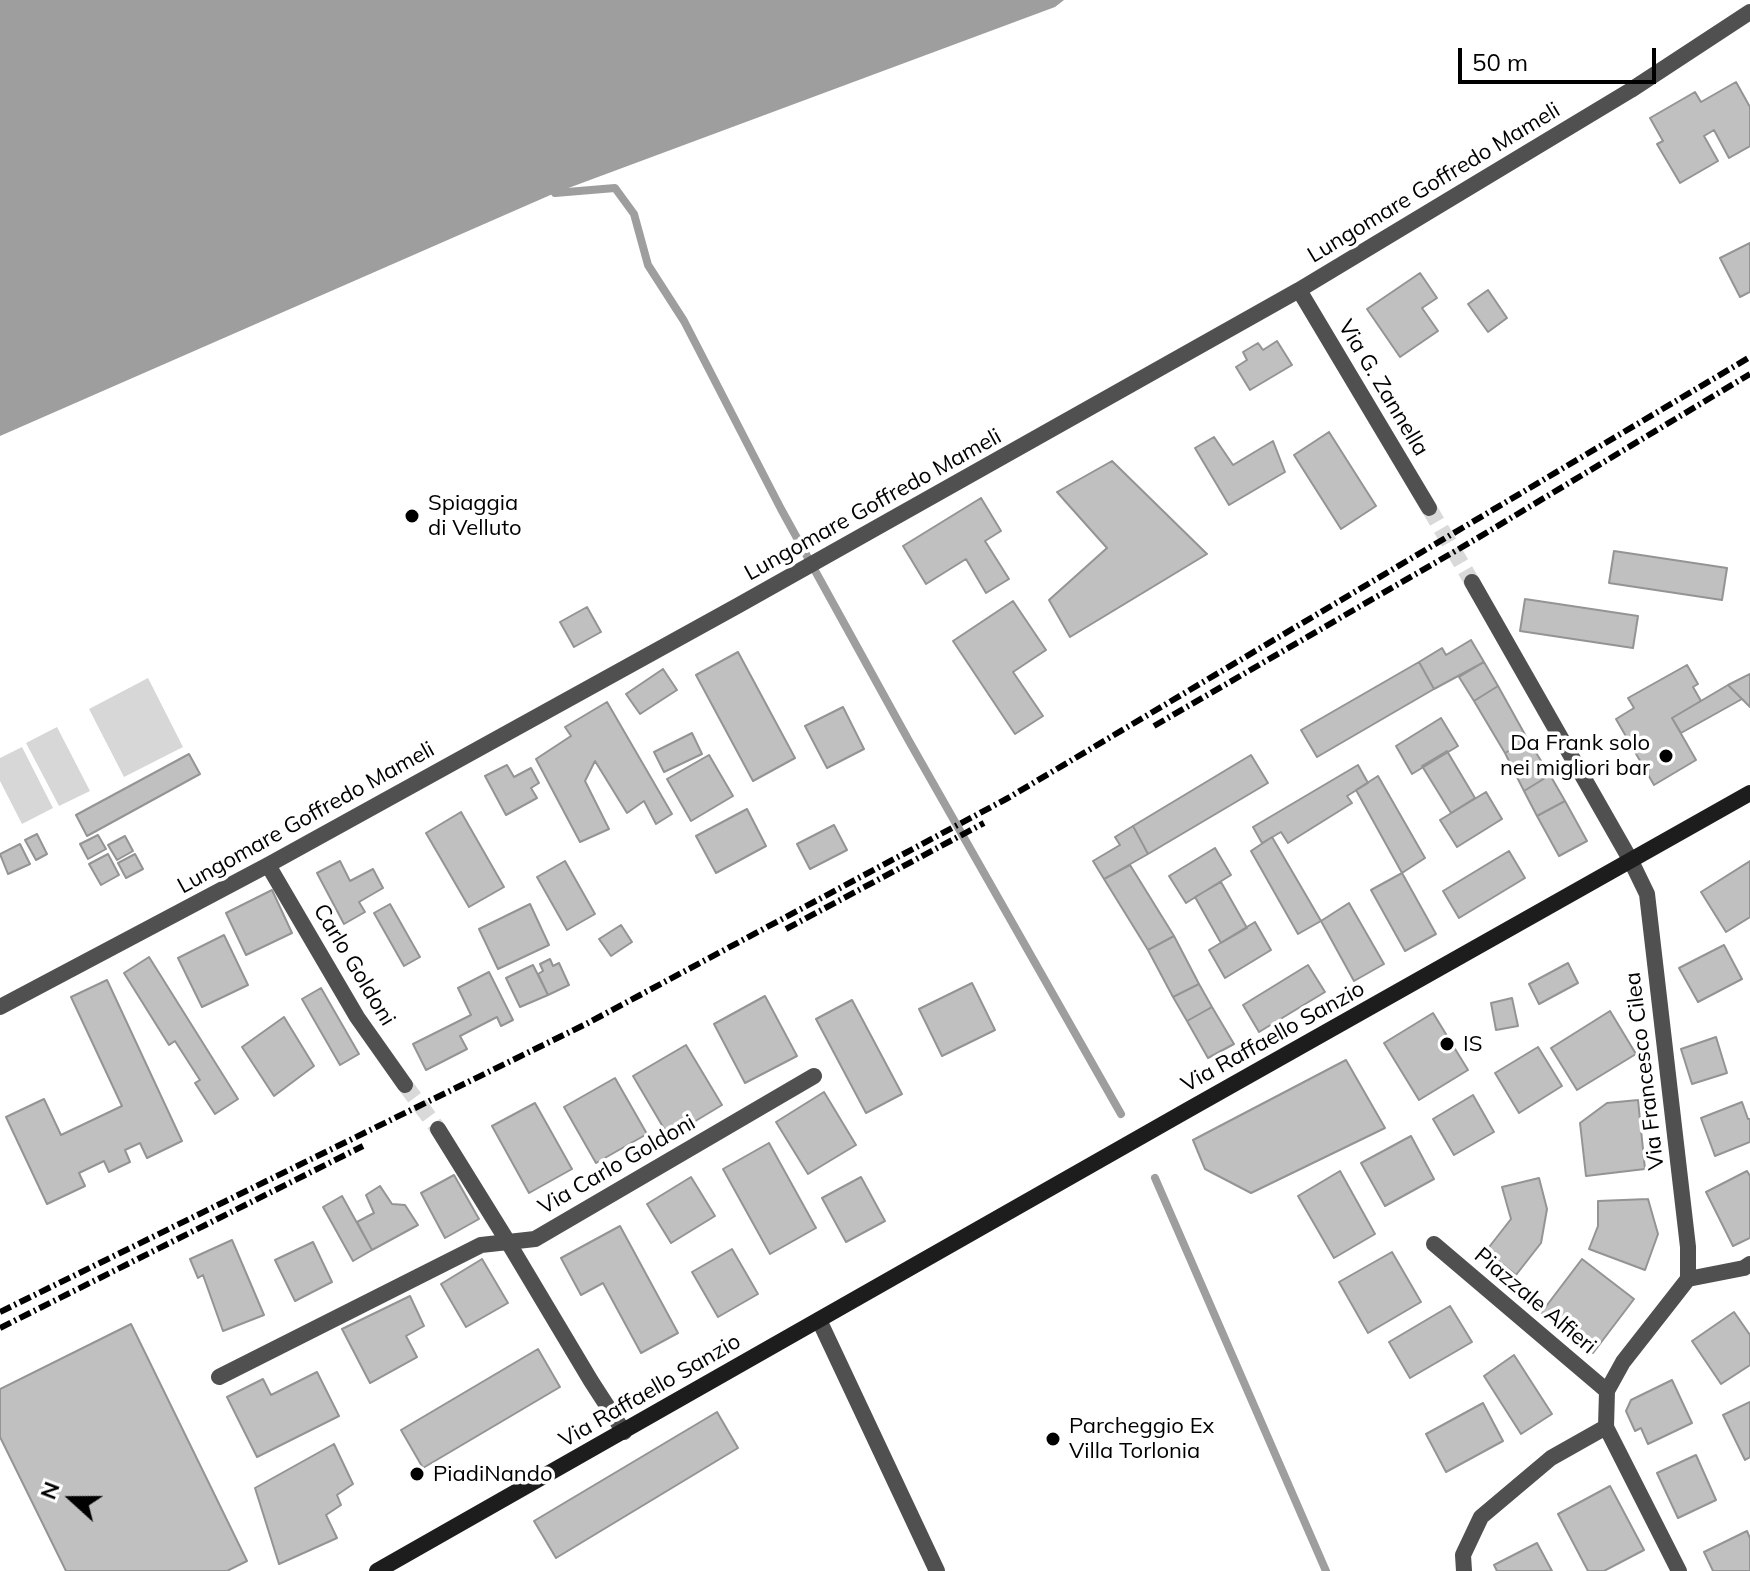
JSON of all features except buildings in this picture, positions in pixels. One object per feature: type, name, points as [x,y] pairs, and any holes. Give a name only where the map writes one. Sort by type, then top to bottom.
[{"type":"main road","name":"Via Raffaello Sanzio","points":[[377,1571],[1750,793]]},
{"type":"street","name":"Lungomare Goffredo Mameli","points":[[0,1007],[268,865],[749,600],[1299,290],[1631,90],[1750,12]]},
{"type":"street","name":"Via G. Zannella","points":[[1299,290],[1429,508]]},
{"type":"street","points":[[1472,582],[1631,861]]},
{"type":"street","name":"Via Francesco Cilea","points":[[1631,861],[1647,894],[1688,1247],[1688,1279]]},
{"type":"street","name":"Carlo Goldoni","points":[[268,865],[357,1017],[405,1085]]},
{"type":"street","name":"Via Carlo Goldoni","points":[[219,1377],[481,1245],[535,1239],[814,1076]]},
{"type":"street","points":[[438,1129],[624,1432]]},
{"type":"street","name":"Piazzale Alfieri","points":[[1434,1244],[1607,1391]]},
{"type":"street","points":[[1679,1571],[1606,1427],[1607,1391],[1623,1362],[1688,1279],[1744,1268],[1750,1264]]},
{"type":"street","points":[[819,1320],[937,1571]]},
{"type":"street","points":[[1464,1571],[1463,1555],[1481,1517],[1551,1458],[1606,1427]]},
{"type":"shaded area","points":[[0,0],[1064,0],[1055,7],[555,193],[0,436]]},
{"type":"shaded area","points":[[148,678],[183,747],[124,777],[89,709]]},
{"type":"shaded area","points":[[57,727],[90,791],[59,806],[26,743]]},
{"type":"shaded area","points":[[22,747],[53,808],[22,824],[0,781],[0,758]]},
{"type":"waterway","points":[[555,193],[615,188],[634,214],[648,265],[684,321],[781,509],[1121,1114]]},
{"type":"waterway","points":[[1155,1178],[1326,1571]]},
{"type":"tunnel","points":[[1429,508],[1472,582]]},
{"type":"tunnel","points":[[405,1085],[438,1129]]},
{"type":"railway","points":[[0,1312],[586,1024],[1008,798],[1750,357]]},
{"type":"railway","points":[[1154,726],[1476,539],[1750,374]]},
{"type":"railway","points":[[786,929],[984,823]]},
{"type":"railway","points":[[0,1328],[363,1146]]},
{"type":"place","name":"Spiaggia di Velluto","points":[[412,516]]},
{"type":"place","name":"Da Frank solo nei migliori bar","points":[[1666,756]]},
{"type":"place","name":"IS","points":[[1447,1044]]},
{"type":"place","name":"Parcheggio Ex Villa Torlonia","points":[[1053,1439]]},
{"type":"place","name":"PiadiNando","points":[[417,1474]]}]
